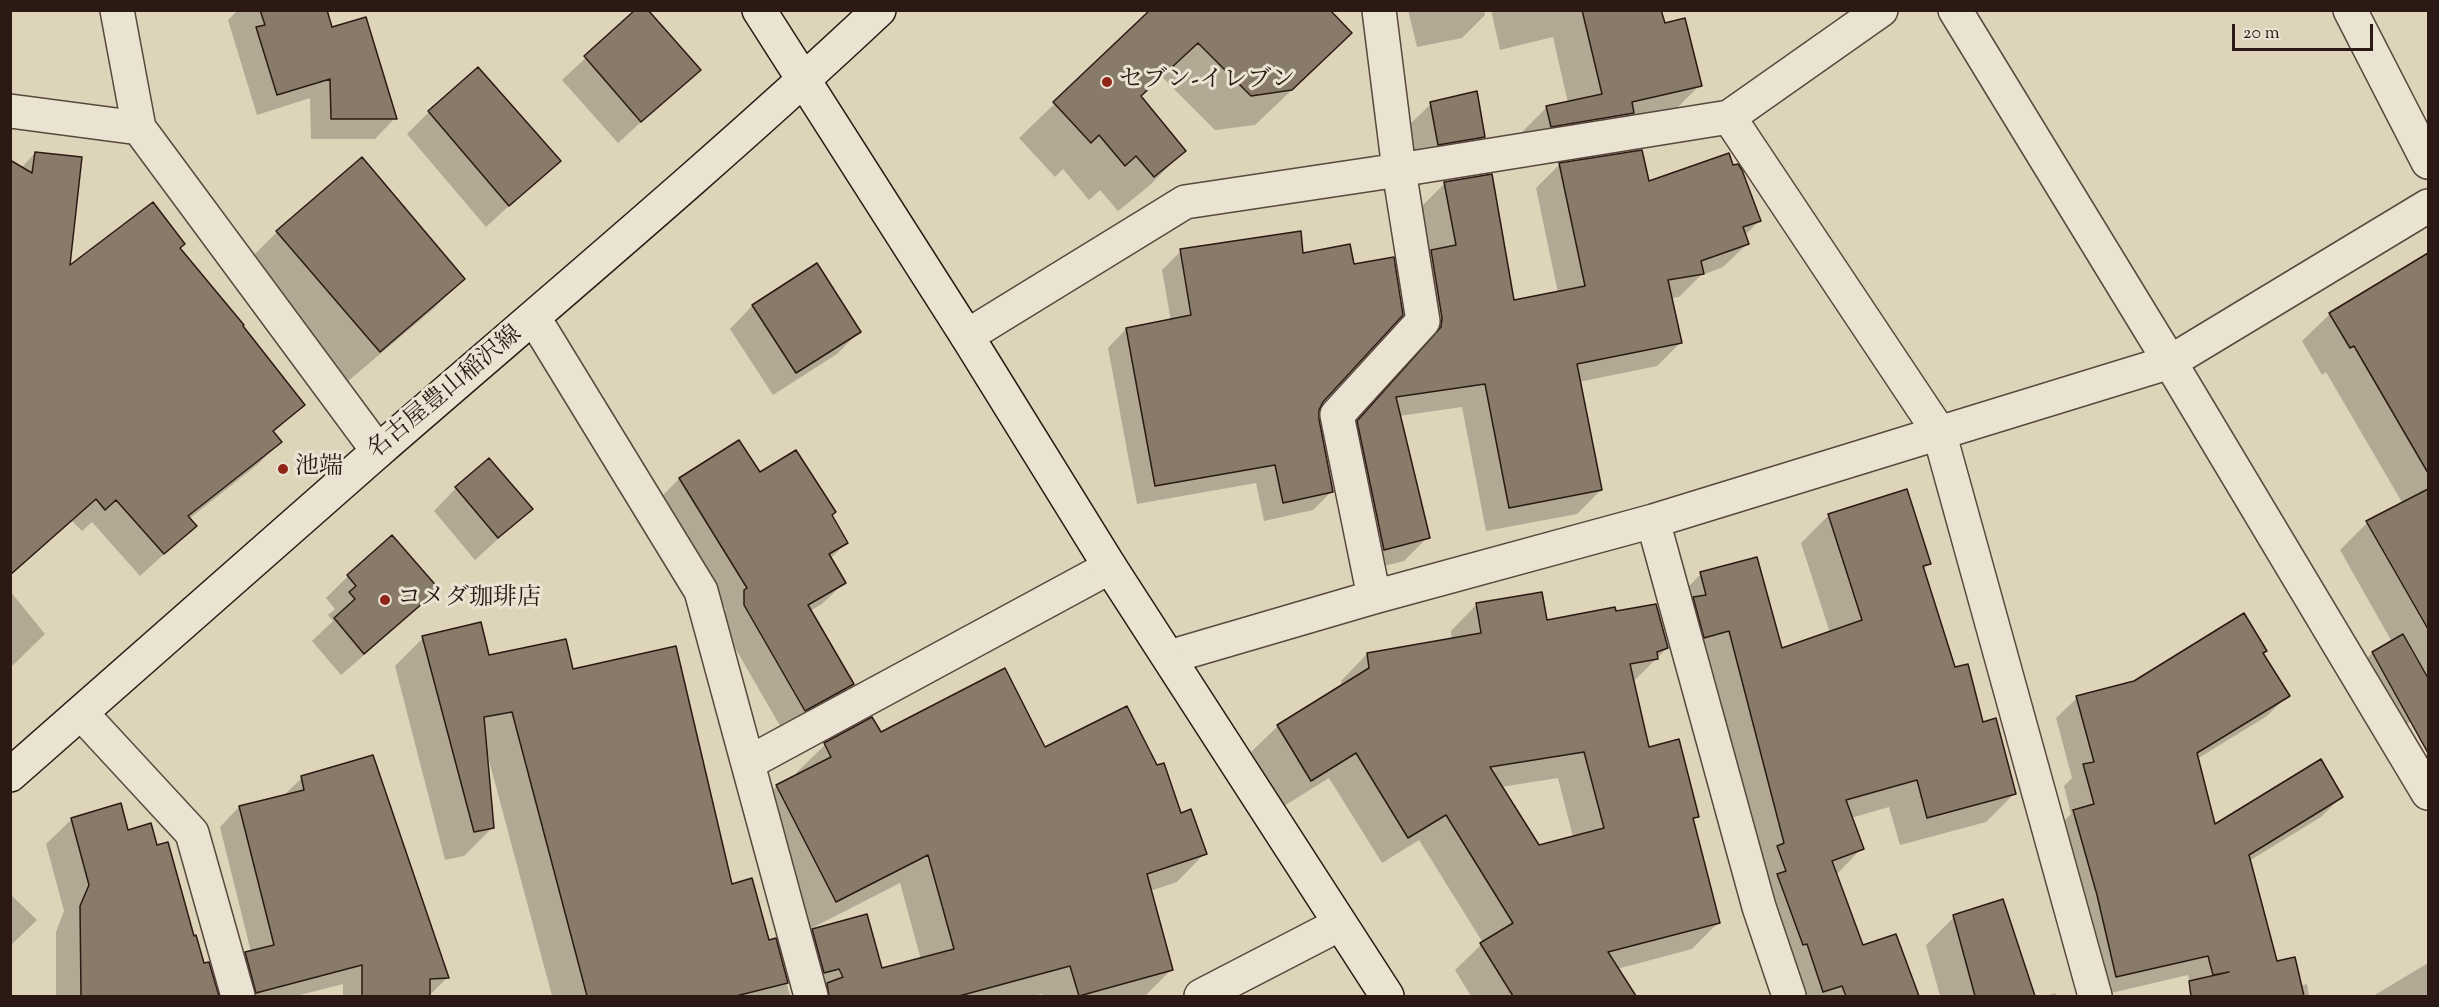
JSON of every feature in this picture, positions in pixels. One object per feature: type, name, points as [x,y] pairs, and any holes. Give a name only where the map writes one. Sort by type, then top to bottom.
[{"type":"street","points":[[117,10],[139,128],[378,451]]},
{"type":"street","points":[[759,10],[967,336],[1110,567],[1387,996]]},
{"type":"street","name":"名古屋豊山稲沢線","points":[[10,775],[378,451],[534,318],[803,81],[879,10]]},
{"type":"street","points":[[1374,597],[1337,415],[1423,321],[1399,170],[1379,10]]},
{"type":"street","points":[[967,336],[1185,202],[1729,117],[1881,10]]},
{"type":"street","points":[[1955,10],[2170,362],[2428,793]]},
{"type":"street","points":[[2350,10],[2428,162]]},
{"type":"street","points":[[10,111],[139,128]]},
{"type":"street","points":[[1729,117],[1939,432],[2095,996]]},
{"type":"street","points":[[1169,657],[1374,597],[1653,521],[2170,362],[2428,206]]},
{"type":"street","points":[[534,318],[701,591],[811,996]]},
{"type":"street","points":[[1653,521],[1759,907],[1789,996]]},
{"type":"street","points":[[748,764],[1110,567]]},
{"type":"street","points":[[81,713],[192,833],[238,996]]},
{"type":"street","points":[[1201,996],[1340,924]]},
{"type":"building","points":[[260,10],[327,10],[332,27],[366,17],[397,119],[331,119],[330,79],[277,95],[256,27],[265,25]]},
{"type":"building","points":[[635,10],[648,10],[701,70],[641,122],[584,56]]},
{"type":"building","points":[[1150,10],[1330,10],[1352,33],[1292,90],[1251,96],[1198,43],[1141,96],[1186,151],[1154,177],[1136,156],[1125,166],[1099,135],[1091,143],[1053,102]]},
{"type":"building","points":[[1582,10],[1661,10],[1665,23],[1685,18],[1702,86],[1632,102],[1634,113],[1551,127],[1546,106],[1602,94]]},
{"type":"building","points":[[478,67],[561,161],[509,206],[428,111]]},
{"type":"building","points":[[1477,91],[1485,137],[1438,145],[1430,102]]},
{"type":"building","points":[[1642,150],[1649,181],[1729,153],[1733,165],[1738,164],[1742,170],[1761,221],[1743,227],[1749,244],[1701,261],[1704,274],[1668,280],[1682,343],[1577,364],[1602,490],[1509,508],[1485,384],[1396,397],[1430,538],[1384,550],[1357,421],[1441,327],[1442,318],[1431,250],[1456,245],[1444,182],[1492,174],[1514,300],[1585,286],[1559,163]]},
{"type":"building","points":[[35,152],[82,157],[70,265],[153,202],[185,244],[180,248],[244,325],[305,405],[273,431],[282,442],[188,516],[197,526],[164,554],[116,500],[105,510],[96,499],[10,575],[10,160],[32,173]]},
{"type":"building","points":[[362,157],[465,279],[380,352],[276,231]]},
{"type":"building","points":[[1301,231],[1303,253],[1350,244],[1354,264],[1394,257],[1403,315],[1323,402],[1319,410],[1333,492],[1283,503],[1275,465],[1155,486],[1126,328],[1191,315],[1180,249]]},
{"type":"building","points":[[2428,253],[2428,473],[2354,346],[2350,348],[2329,313]]},
{"type":"building","points":[[817,263],[861,332],[796,373],[752,305]]},
{"type":"building","points":[[739,440],[760,472],[796,450],[836,512],[832,515],[848,543],[829,554],[846,583],[808,605],[854,684],[805,711],[744,605],[744,590],[747,588],[679,478]]},
{"type":"building","points":[[489,458],[533,509],[498,538],[455,487]]},
{"type":"building","points":[[1907,489],[1931,564],[1923,566],[1955,667],[1968,664],[1983,722],[1996,718],[2016,794],[1927,818],[1917,780],[1846,800],[1864,849],[1832,861],[1863,945],[1896,934],[1919,996],[1846,996],[1842,986],[1823,992],[1807,944],[1803,945],[1777,874],[1786,871],[1777,846],[1784,843],[1729,631],[1704,638],[1693,597],[1706,595],[1700,572],[1757,557],[1782,648],[1862,620],[1828,514]]},
{"type":"building","points":[[2428,489],[2428,629],[2366,521]]},
{"type":"building","points":[[392,535],[439,589],[364,654],[334,618],[355,599],[349,592],[356,586],[347,575]]},
{"type":"building","points":[[1542,592],[1547,620],[1615,607],[1616,611],[1656,604],[1668,648],[1657,652],[1658,659],[1630,664],[1649,747],[1679,739],[1699,817],[1693,818],[1720,923],[1608,952],[1636,996],[1513,996],[1480,943],[1513,923],[1446,815],[1408,838],[1356,753],[1311,781],[1277,725],[1369,668],[1367,653],[1481,633],[1476,603]],"holes":[[[1584,752],[1604,828],[1539,845],[1490,767]]]},
{"type":"building","points":[[2244,613],[2267,651],[2263,653],[2290,696],[2197,753],[2215,824],[2321,759],[2343,797],[2249,855],[2277,961],[2295,957],[2304,996],[2191,996],[2189,981],[2229,972],[2213,975],[2208,956],[2116,977],[2097,895],[2073,810],[2094,804],[2083,764],[2094,762],[2076,696],[2134,681]]},
{"type":"building","points":[[481,622],[489,655],[566,639],[573,669],[676,646],[732,884],[752,878],[769,940],[776,938],[788,983],[736,996],[587,996],[512,712],[484,717],[494,828],[474,832],[422,636]]},
{"type":"building","points":[[2403,634],[2428,678],[2428,753],[2372,652]]},
{"type":"building","points":[[1005,668],[1045,747],[1127,706],[1157,765],[1164,763],[1181,813],[1191,809],[1207,854],[1147,874],[1173,970],[1079,996],[1070,966],[959,996],[829,996],[827,983],[843,977],[839,969],[824,973],[812,929],[867,914],[882,968],[954,949],[928,855],[836,902],[776,785],[831,757],[824,743],[872,717],[881,732]]},
{"type":"building","points":[[373,755],[449,978],[430,979],[430,996],[362,996],[362,965],[256,993],[245,952],[274,945],[239,806],[304,790],[301,776]]},
{"type":"building","points":[[121,803],[128,830],[151,823],[157,845],[168,842],[194,936],[196,935],[204,963],[209,962],[219,996],[81,996],[80,906],[89,885],[71,818]]},
{"type":"building","points":[[2003,899],[2035,996],[1975,996],[1953,915]]},
{"type":"place","name":"セブン-イレブン","points":[[1107,82]]},
{"type":"place","name":"池端","points":[[283,469]]},
{"type":"place","name":"コメダ珈琲店","points":[[385,600]]}]
